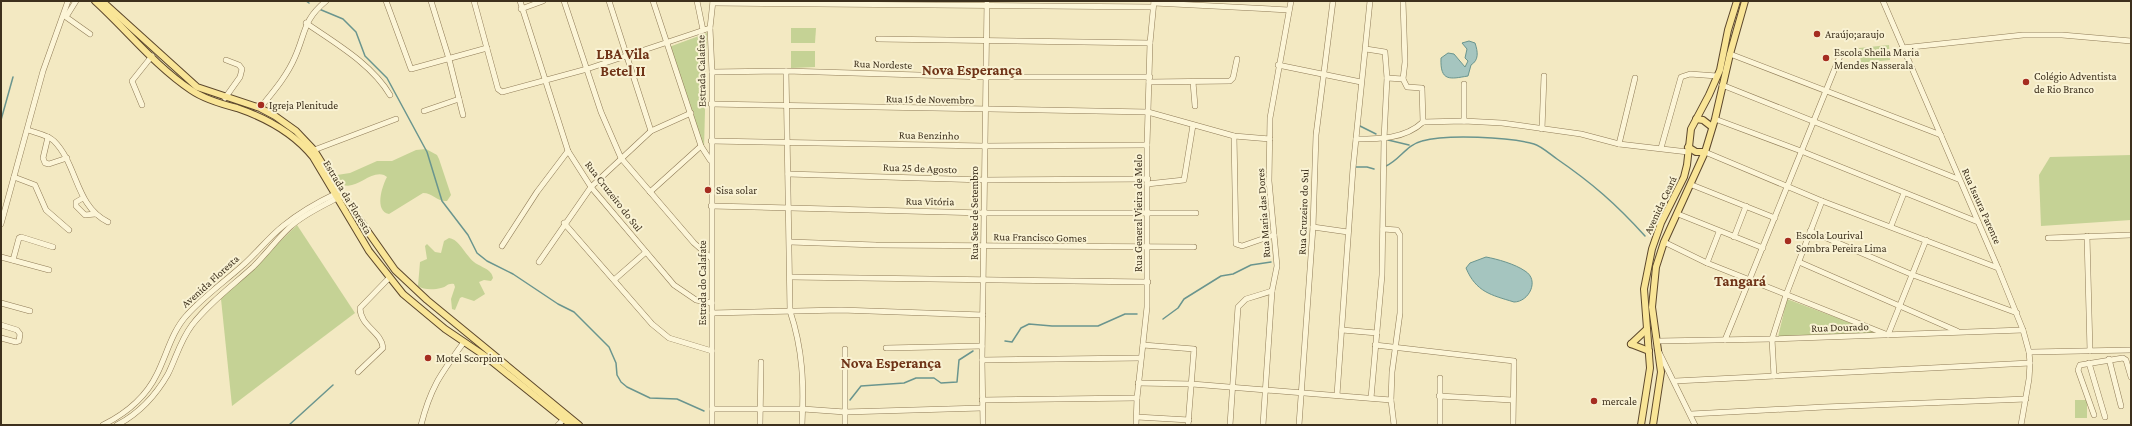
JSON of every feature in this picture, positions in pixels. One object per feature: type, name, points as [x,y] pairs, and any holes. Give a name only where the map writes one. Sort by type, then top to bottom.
[{"type":"main road","name":"Estrada da Floresta","points":[[95,1],[175,79],[193,92],[258,116],[291,136],[313,157],[385,257],[410,285],[579,425]]},
{"type":"main road","name":"Estrada da Floresta","points":[[102,1],[192,84],[225,98],[260,108],[275,116],[295,130],[314,150],[369,251],[403,294],[571,425]]},
{"type":"main road","name":"Avenida Ceará","points":[[1641,425],[1649,381],[1649,342],[1644,289],[1652,249],[1661,223],[1684,177],[1691,129],[1717,76],[1738,1]]},
{"type":"main road","name":"Avenida Ceará","points":[[1653,425],[1660,388],[1658,341],[1652,307],[1656,267],[1664,242],[1692,185],[1705,152],[1715,119],[1722,85],[1745,1]]},
{"type":"main road","points":[[1696,119],[1703,120],[1712,127]]},
{"type":"main road","points":[[1688,149],[1696,152],[1705,152]]},
{"type":"main road","points":[[403,294],[410,292],[410,285]]},
{"type":"main road","points":[[420,308],[422,302],[427,300]]},
{"type":"main road","points":[[1647,329],[1631,344],[1649,351]]},
{"type":"main road","points":[[1649,342],[1654,345],[1659,352]]},
{"type":"street","points":[[1,224],[43,71],[64,16],[68,1]]},
{"type":"street","points":[[64,16],[76,1]]},
{"type":"street","points":[[260,108],[283,79],[295,58],[306,23],[313,12],[326,1]]},
{"type":"street","points":[[386,1],[410,67],[413,69],[487,48]]},
{"type":"street","points":[[431,1],[449,59],[463,115]]},
{"type":"street","points":[[474,1],[495,82],[498,89],[502,92],[587,69],[710,28]]},
{"type":"street","name":"Rua Cruzeiro do Sul","points":[[520,1],[521,9],[546,80],[568,151],[591,187],[674,285],[688,296],[696,300],[712,303]]},
{"type":"street","points":[[521,9],[543,1]]},
{"type":"street","points":[[564,1],[604,120],[621,158],[694,243],[712,258]]},
{"type":"street","points":[[609,1],[651,131]]},
{"type":"street","points":[[653,1],[701,146],[711,161]]},
{"type":"street","points":[[697,1],[703,30]]},
{"type":"street","name":"Rua Maria das Dores","points":[[1263,425],[1264,390],[1272,291],[1277,274],[1269,181],[1270,118],[1278,65],[1291,1]]},
{"type":"street","name":"Rua Cruzeiro do Sul","points":[[1299,425],[1303,394],[1313,227],[1316,135],[1322,75],[1333,1]]},
{"type":"street","points":[[1337,395],[1348,232],[1361,82],[1366,49],[1370,1]]},
{"type":"street","points":[[1403,1],[1403,79],[1407,87],[1422,88],[1423,122]]},
{"type":"street","name":"Rua Isaura Parente","points":[[1883,1],[1902,48],[1941,135],[1958,179],[1998,268],[2023,330],[2029,352],[2030,363],[2026,399],[2021,425]]},
{"type":"street","points":[[713,2],[870,4],[1154,4],[1289,10]]},
{"type":"street","name":"Estrada Calafate","points":[[711,141],[712,72],[710,28],[713,2]]},
{"type":"street","name":"Rua Sete de Setembro","points":[[983,425],[982,346],[988,3]]},
{"type":"street","name":"Rua General Vieira de Melo","points":[[1136,425],[1136,398],[1143,345],[1148,282],[1147,145],[1150,43],[1154,4]]},
{"type":"street","points":[[64,16],[90,34]]},
{"type":"street","points":[[306,23],[346,50],[383,84],[390,95]]},
{"type":"street","points":[[1902,48],[2023,35],[2062,35],[2131,41]]},
{"type":"street","points":[[878,39],[1150,43]]},
{"type":"street","points":[[1366,49],[1382,50],[1386,54],[1387,78],[1384,139],[1382,275],[1371,398]]},
{"type":"street","points":[[1730,54],[1941,135]]},
{"type":"street","points":[[142,105],[132,80],[152,56]]},
{"type":"street","points":[[1725,340],[1840,56]]},
{"type":"street","name":"Rua Nordeste","points":[[712,72],[786,71],[986,77],[1150,79],[1194,82],[1230,81],[1233,78],[1237,59]]},
{"type":"street","points":[[225,98],[242,69],[239,65],[226,60]]},
{"type":"street","points":[[1278,65],[1361,82]]},
{"type":"street","points":[[786,71],[788,208],[791,277],[790,311],[800,344],[803,362],[802,425]]},
{"type":"street","points":[[1661,148],[1681,77],[1690,74],[1717,76]]},
{"type":"street","points":[[1542,128],[1544,76]]},
{"type":"street","points":[[1387,78],[1403,79]]},
{"type":"street","points":[[1619,144],[1635,78]]},
{"type":"street","points":[[1194,82],[1195,106]]},
{"type":"street","points":[[1464,84],[1464,121]]},
{"type":"street","points":[[1722,85],[1815,120],[1958,179]]},
{"type":"street","points":[[424,110],[459,99]]},
{"type":"street","name":"Rua 15 de Novembro","points":[[712,104],[1148,112],[1234,136],[1270,139]]},
{"type":"street","points":[[539,262],[564,223],[591,187],[651,131],[691,113]]},
{"type":"street","points":[[314,150],[396,119]]},
{"type":"street","points":[[1715,119],[1801,151],[1978,222]]},
{"type":"street","points":[[1356,139],[1384,139],[1411,130],[1423,122],[1464,121],[1502,123],[1542,128],[1581,134],[1619,144],[1688,149]]},
{"type":"street","name":"Rua 25 de Agosto","points":[[788,174],[984,180],[1184,180],[1193,125]]},
{"type":"street","points":[[28,130],[53,140],[67,158],[83,198],[95,214],[108,222]]},
{"type":"street","points":[[1234,136],[1236,244],[1242,246],[1274,235]]},
{"type":"street","points":[[48,137],[44,158],[45,163],[49,164],[67,158]]},
{"type":"street","name":"Rua Benzinho","points":[[711,141],[985,146],[1147,145]]},
{"type":"street","name":"Estrada do Calafate","points":[[711,141],[712,425]]},
{"type":"street","points":[[650,192],[701,146]]},
{"type":"street","points":[[502,246],[537,192],[568,151]]},
{"type":"street","points":[[1705,152],[1822,201],[1998,268]]},
{"type":"street","points":[[14,177],[35,185],[46,210],[69,230]]},
{"type":"street","points":[[1692,185],[1775,218]]},
{"type":"street","points":[[1891,226],[1904,193]]},
{"type":"street","name":"Avenida Floresta","points":[[103,425],[127,410],[147,391],[157,374],[176,330],[187,315],[251,258],[282,227],[300,213],[339,195]]},
{"type":"street","name":"Avenida Floresta","points":[[117,425],[141,409],[158,390],[168,374],[179,347],[191,326],[205,309],[254,265],[291,226],[304,216],[339,195]]},
{"type":"street","points":[[83,198],[76,202],[76,206],[86,215],[95,214]]},
{"type":"street","points":[[1774,376],[1772,339],[1786,295],[1822,201]]},
{"type":"street","name":"Rua Vitória","points":[[711,206],[984,213],[1196,213]]},
{"type":"street","points":[[1734,237],[1746,206]]},
{"type":"street","points":[[1678,214],[1719,232],[1763,248]]},
{"type":"street","points":[[564,223],[652,324],[669,338],[712,351]]},
{"type":"street","points":[[1313,227],[1348,232]]},
{"type":"street","points":[[1383,229],[1397,230],[1400,235],[1400,313],[1395,346],[1391,400],[1394,425]]},
{"type":"street","points":[[1810,231],[1914,275],[2017,313]]},
{"type":"street","points":[[1707,263],[1719,232]]},
{"type":"street","points":[[2048,238],[2131,235]]},
{"type":"street","points":[[2087,236],[2090,351]]},
{"type":"street","points":[[13,260],[19,238],[21,237],[53,247]]},
{"type":"street","points":[[1664,242],[1707,263],[1888,335],[1914,275],[1926,240]]},
{"type":"street","name":"Rua Francisco Gomes","points":[[790,242],[984,246],[1148,248],[1194,247]]},
{"type":"street","points":[[614,280],[646,252]]},
{"type":"street","points":[[1,257],[49,270]]},
{"type":"street","points":[[1799,262],[1959,332]]},
{"type":"street","points":[[791,277],[1148,282]]},
{"type":"street","points":[[358,372],[383,348],[382,343],[363,322],[360,316],[360,308],[389,278]]},
{"type":"street","points":[[1230,425],[1238,307],[1246,299],[1272,291]]},
{"type":"street","points":[[1,302],[30,311]]},
{"type":"street","points":[[712,313],[841,310],[983,315]]},
{"type":"street","points":[[1,325],[19,331],[19,341],[1,338]]},
{"type":"street","points":[[1342,330],[1377,333]]},
{"type":"street","name":"Rua Dourado","points":[[1658,341],[1772,339],[2023,330]]},
{"type":"street","points":[[422,425],[428,400],[434,384],[464,342]]},
{"type":"street","points":[[1137,417],[1189,422],[1194,349],[1143,345]]},
{"type":"street","points":[[1375,345],[1395,346],[1514,361],[1512,400],[1513,425]]},
{"type":"street","points":[[886,348],[982,346]]},
{"type":"street","points":[[845,349],[845,425]]},
{"type":"street","points":[[2112,350],[2111,359],[2121,406]]},
{"type":"street","points":[[2119,350],[2120,358]]},
{"type":"street","points":[[2029,352],[2131,350]]},
{"type":"street","points":[[1659,352],[1691,414],[1695,425]]},
{"type":"street","points":[[982,360],[1141,358]]},
{"type":"street","points":[[2094,416],[2078,370],[2082,364],[2120,358],[2126,360],[2131,376]]},
{"type":"street","points":[[760,425],[761,362]]},
{"type":"street","points":[[1674,381],[2030,363]]},
{"type":"street","points":[[2089,363],[2105,417]]},
{"type":"street","points":[[1440,378],[1440,425]]},
{"type":"street","points":[[1138,383],[1192,384],[1391,400]]},
{"type":"street","points":[[1439,396],[1512,400]]},
{"type":"street","points":[[982,400],[1136,398]]},
{"type":"street","points":[[1691,414],[2026,399]]},
{"type":"street","points":[[712,409],[803,409],[845,412],[982,408]]},
{"type":"street","points":[[558,425],[564,419]]},
{"type":"green space","points":[[791,28],[816,28],[815,43],[791,43]]},
{"type":"green space","points":[[707,33],[704,149],[669,47]]},
{"type":"green space","points":[[1889,45],[1890,60],[1861,63],[1859,48]]},
{"type":"green space","points":[[791,51],[815,51],[815,67],[791,68]]},
{"type":"green space","points":[[426,149],[437,155],[439,159],[451,195],[447,201],[440,200],[430,194],[423,193],[389,214],[384,212],[380,203],[381,192],[387,177],[384,175],[378,174],[354,185],[348,186],[336,180],[337,175],[350,173],[377,161],[392,161],[416,150]]},
{"type":"green space","points":[[2131,155],[2131,220],[2041,226],[2039,175],[2050,157]]},
{"type":"green space","points":[[297,225],[355,313],[232,406],[221,299]]},
{"type":"green space","points":[[449,238],[456,241],[474,262],[490,272],[493,278],[491,281],[484,280],[479,282],[485,294],[474,301],[462,297],[460,298],[455,310],[452,309],[451,299],[455,287],[454,284],[438,289],[426,289],[418,286],[420,262],[427,259],[425,246],[427,244],[435,252],[441,253],[444,241]]},
{"type":"green space","points":[[1787,299],[1877,333],[1778,337]]},
{"type":"green space","points":[[2075,400],[2087,400],[2087,418],[2075,418]]},
{"type":"water","points":[[1469,41],[1475,43],[1477,58],[1471,65],[1468,76],[1451,78],[1444,75],[1441,66],[1441,58],[1448,53],[1454,54],[1465,67],[1468,61],[1465,58],[1467,49],[1462,43]]},
{"type":"water","points":[[1486,257],[1501,260],[1525,271],[1532,280],[1531,290],[1528,295],[1519,301],[1514,302],[1485,291],[1474,282],[1466,268],[1470,263]]},
{"type":"waterway","points":[[319,9],[343,19],[356,32],[365,56],[387,78],[427,152],[442,201],[468,235],[477,253],[487,261],[513,274],[558,304],[574,312],[609,347],[616,363],[617,375],[621,382],[627,387],[650,398],[677,399],[704,411]]},
{"type":"waterway","points":[[1,120],[13,77]]},
{"type":"waterway","points":[[1360,126],[1376,134]]},
{"type":"waterway","points":[[1386,166],[1416,143],[1433,139],[1478,137],[1534,144],[1546,150],[1593,185],[1645,236]]},
{"type":"waterway","points":[[1388,140],[1409,145]]},
{"type":"waterway","points":[[1355,167],[1367,167],[1374,169]]},
{"type":"waterway","points":[[1163,319],[1178,308],[1184,299],[1221,276],[1233,274],[1251,265],[1271,262]]},
{"type":"waterway","points":[[1005,341],[1012,342],[1021,328],[1029,324],[1052,326],[1098,326],[1125,314],[1137,314]]},
{"type":"waterway","points":[[850,400],[861,386],[904,383],[916,378],[934,378],[941,383],[957,382],[959,360],[973,351]]},
{"type":"waterway","points":[[289,425],[333,385]]},
{"type":"place","name":"Araújo;araujo","points":[[1817,34]]},
{"type":"place","name":"Escola Sheila Maria Mendes Nasserala","points":[[1826,58]]},
{"type":"place","name":"Colégio Adventista de Rio Branco","points":[[2026,82]]},
{"type":"place","name":"Igreja Plenitude","points":[[261,105]]},
{"type":"place","name":"Sisa solar","points":[[708,190]]},
{"type":"place","name":"Escola Lourival Sombra Pereira Lima","points":[[1788,241]]},
{"type":"place","name":"Motel Scorpion","points":[[428,358]]},
{"type":"place","name":"mercale","points":[[1594,401]]},
{"type":"district","name":"LBA Vila Betel II","points":[[623,62]]},
{"type":"district","name":"Nova Esperança","points":[[972,70]]},
{"type":"district","name":"Tangará","points":[[1740,281]]},
{"type":"district","name":"Nova Esperança","points":[[891,363]]}]
